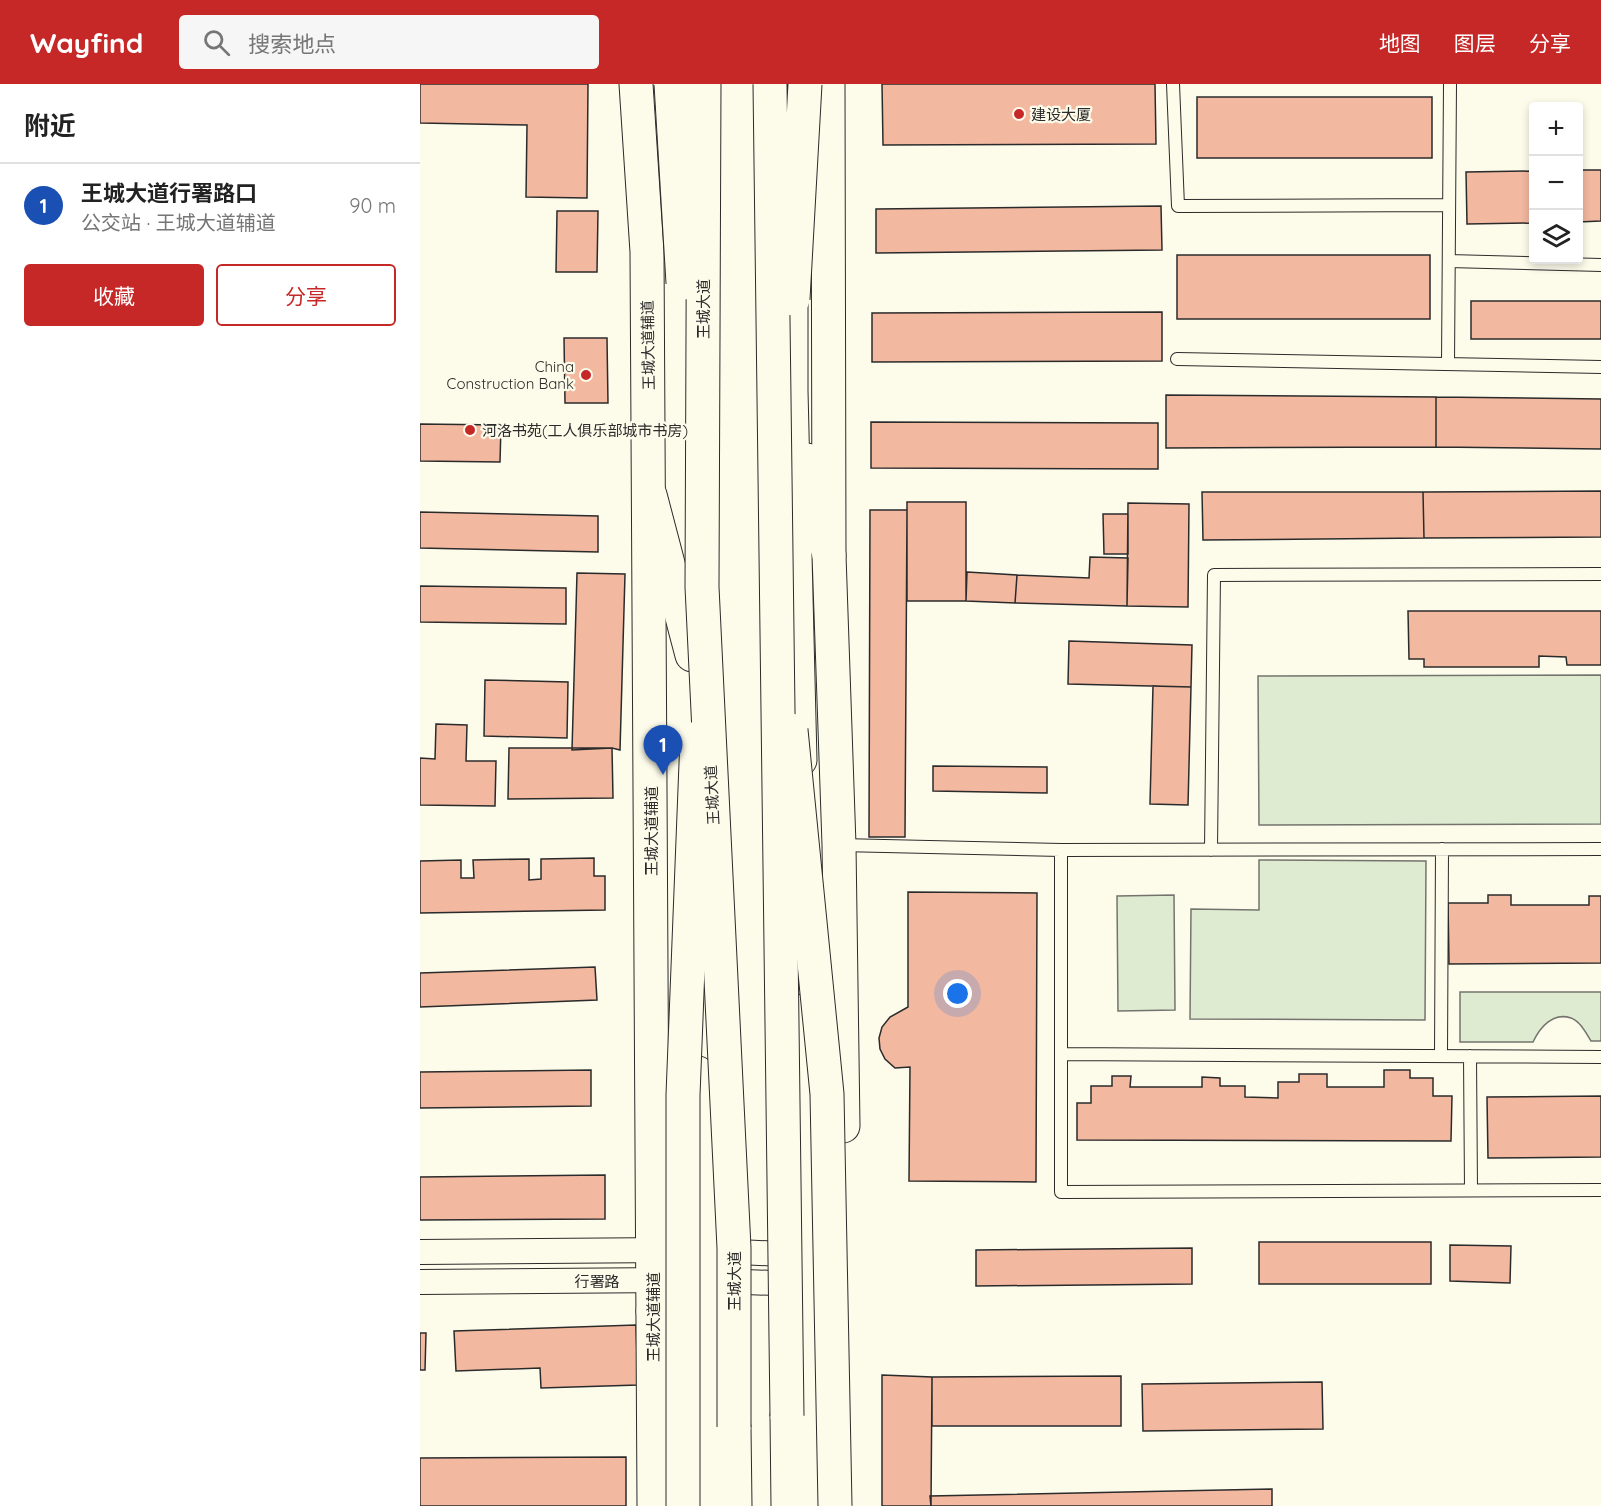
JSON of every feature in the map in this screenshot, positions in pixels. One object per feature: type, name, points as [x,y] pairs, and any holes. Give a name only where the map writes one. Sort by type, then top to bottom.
[{"type":"main road","name":"王城大道辅道","points":[[636,84],[647,252],[654,1506]]},
{"type":"main road","points":[[671,84],[702,587],[683,1095],[683,1506]]},
{"type":"main road","points":[[647,252],[681,84]]},
{"type":"main road","name":"王城大道","points":[[687,84],[698,1064],[709,1506]]},
{"type":"main road","name":"王城大道","points":[[704,84],[702,587],[734,1248],[735,1506]]},
{"type":"main road","points":[[770,84],[788,1506]]},
{"type":"main road","points":[[792,84],[791,391],[811,1270],[813,1506]]},
{"type":"main road","points":[[805,84],[777,588],[827,1094],[835,1506]]},
{"type":"main road","points":[[790,249],[827,84]]},
{"type":"main road","points":[[827,84],[829,555],[839,845],[847,1506]]},
{"type":"main road","points":[[791,391],[829,555]]},
{"type":"main road","points":[[650,495],[692,655]]},
{"type":"main road","points":[[653,1218],[698,1064]]},
{"type":"main road","points":[[653,1281],[709,1468]]},
{"type":"street","name":"行署路","points":[[420,1252],[653,1281]]},
{"type":"street","name":"行署路","points":[[420,1282],[653,1281],[704,1265],[845,1272]]},
{"type":"lane","points":[[1173,84],[1178,206],[1449,205]]},
{"type":"lane","points":[[1448,364],[1450,84]]},
{"type":"lane","points":[[1449,261],[1601,265]]},
{"type":"lane","points":[[1177,358],[1601,368]]},
{"type":"lane","points":[[1211,850],[1214,575],[1601,574]]},
{"type":"lane","points":[[839,845],[1061,850],[1601,849]]},
{"type":"lane","points":[[1441,1056],[1442,849]]},
{"type":"lane","points":[[1061,850],[1061,1192],[1601,1190]]},
{"type":"lane","points":[[1061,1054],[1601,1057]]},
{"type":"lane","points":[[1470,1056],[1471,1190]]},
{"type":"green space","points":[[1601,675],[1601,824],[1259,825],[1258,676]]},
{"type":"green space","points":[[1259,860],[1426,861],[1425,1020],[1190,1019],[1191,909],[1259,910]]},
{"type":"green space","points":[[1174,895],[1175,1010],[1118,1011],[1117,896]]},
{"type":"green space","points":[[1460,992],[1601,992],[1601,1041],[1591,1041],[1577,1022],[1571,1018],[1558,1017],[1548,1022],[1539,1031],[1533,1042],[1460,1042]]},
{"type":"building","points":[[420,84],[588,84],[587,198],[526,197],[527,125],[420,123]]},
{"type":"building","name":"建设大厦","points":[[882,84],[1155,84],[1156,144],[883,145]]},
{"type":"building","points":[[1197,97],[1432,97],[1432,158],[1197,158]]},
{"type":"building","points":[[1583,170],[1601,170],[1601,221],[1583,222]]},
{"type":"building","points":[[1529,171],[1529,223],[1467,224],[1466,172]]},
{"type":"building","points":[[1161,206],[1162,250],[876,253],[876,209]]},
{"type":"building","points":[[557,211],[598,211],[597,272],[556,272]]},
{"type":"building","points":[[1177,255],[1430,255],[1430,319],[1177,319]]},
{"type":"building","points":[[1471,301],[1601,301],[1601,339],[1471,339]]},
{"type":"building","points":[[1162,312],[1162,361],[872,362],[872,313]]},
{"type":"building","points":[[564,338],[607,338],[608,403],[565,403]]},
{"type":"building","points":[[1166,395],[1436,397],[1436,447],[1166,448]]},
{"type":"building","points":[[1436,397],[1601,399],[1601,449],[1436,447]]},
{"type":"building","points":[[871,422],[1158,423],[1158,469],[871,468]]},
{"type":"building","points":[[420,424],[501,425],[500,462],[420,461]]},
{"type":"building","points":[[1601,491],[1601,537],[1424,538],[1423,492]]},
{"type":"building","points":[[1202,492],[1423,492],[1424,538],[1203,540]]},
{"type":"building","points":[[907,502],[966,502],[966,601],[907,601]]},
{"type":"building","points":[[1128,503],[1189,504],[1188,607],[1127,606]]},
{"type":"building","points":[[870,510],[907,510],[905,837],[869,837]]},
{"type":"building","points":[[420,512],[598,516],[598,552],[420,548]]},
{"type":"building","points":[[1103,514],[1128,514],[1128,554],[1104,554]]},
{"type":"building","points":[[1090,557],[1128,558],[1127,606],[1015,603],[1017,575],[1089,578]]},
{"type":"building","points":[[967,572],[1017,575],[1015,603],[966,601]]},
{"type":"building","points":[[577,573],[625,574],[620,750],[612,748],[572,750]]},
{"type":"building","points":[[420,586],[566,588],[566,624],[420,622]]},
{"type":"building","points":[[1408,611],[1601,611],[1601,665],[1567,665],[1566,657],[1539,656],[1539,667],[1424,667],[1424,659],[1409,659]]},
{"type":"building","points":[[1069,641],[1192,645],[1191,687],[1068,684]]},
{"type":"building","points":[[485,680],[568,682],[567,738],[484,736]]},
{"type":"building","points":[[1153,686],[1191,687],[1188,805],[1150,804]]},
{"type":"building","points":[[436,724],[467,725],[466,761],[496,761],[495,806],[420,805],[420,758],[435,759]]},
{"type":"building","points":[[509,748],[612,748],[613,798],[508,799]]},
{"type":"building","points":[[933,766],[1047,767],[1047,793],[933,791]]},
{"type":"building","points":[[594,858],[594,876],[605,876],[605,910],[420,913],[420,861],[461,860],[461,878],[474,878],[473,860],[529,859],[529,880],[541,879],[541,859]]},
{"type":"building","points":[[908,892],[1037,893],[1036,1182],[909,1181],[910,1067],[895,1068],[885,1059],[880,1049],[879,1038],[882,1027],[890,1017],[908,1007]]},
{"type":"building","points":[[1488,895],[1511,895],[1511,905],[1589,905],[1589,896],[1601,896],[1601,963],[1449,964],[1448,903],[1488,903]]},
{"type":"building","points":[[595,967],[597,1000],[420,1007],[420,973]]},
{"type":"building","points":[[591,1070],[591,1106],[420,1108],[420,1072]]},
{"type":"building","points":[[1384,1070],[1410,1070],[1410,1078],[1433,1078],[1433,1096],[1452,1096],[1451,1141],[1077,1140],[1077,1103],[1091,1103],[1091,1086],[1112,1086],[1112,1076],[1131,1076],[1130,1087],[1202,1087],[1202,1077],[1220,1078],[1220,1086],[1245,1086],[1245,1097],[1278,1098],[1278,1082],[1299,1082],[1299,1074],[1327,1074],[1327,1087],[1384,1087]]},
{"type":"building","points":[[1601,1096],[1601,1157],[1488,1158],[1487,1097]]},
{"type":"building","points":[[605,1175],[605,1219],[420,1220],[420,1177]]},
{"type":"building","points":[[1259,1242],[1431,1242],[1431,1284],[1259,1284]]},
{"type":"building","points":[[1450,1245],[1511,1246],[1510,1283],[1450,1281]]},
{"type":"building","points":[[1192,1248],[1192,1284],[976,1286],[976,1250]]},
{"type":"building","points":[[636,1325],[638,1385],[541,1388],[540,1368],[456,1371],[454,1331]]},
{"type":"building","points":[[420,1333],[426,1333],[425,1370],[420,1370]]},
{"type":"building","points":[[882,1375],[932,1377],[931,1506],[882,1506]]},
{"type":"building","points":[[1121,1376],[1121,1426],[932,1426],[932,1377]]},
{"type":"building","points":[[1322,1382],[1323,1429],[1143,1431],[1142,1384]]},
{"type":"building","points":[[626,1457],[626,1506],[420,1506],[420,1458]]},
{"type":"building","points":[[1272,1489],[1272,1506],[931,1506],[930,1496]]},
{"type":"place","name":"建设大厦","points":[[1019,114]]},
{"type":"place","name":"China Construction Bank","points":[[586,375]]},
{"type":"place","name":"河洛书苑(工人俱乐部城市书房)","points":[[470,430]]},
{"type":"place","name":"王城大道行署路口","points":[[663,775]]}]
